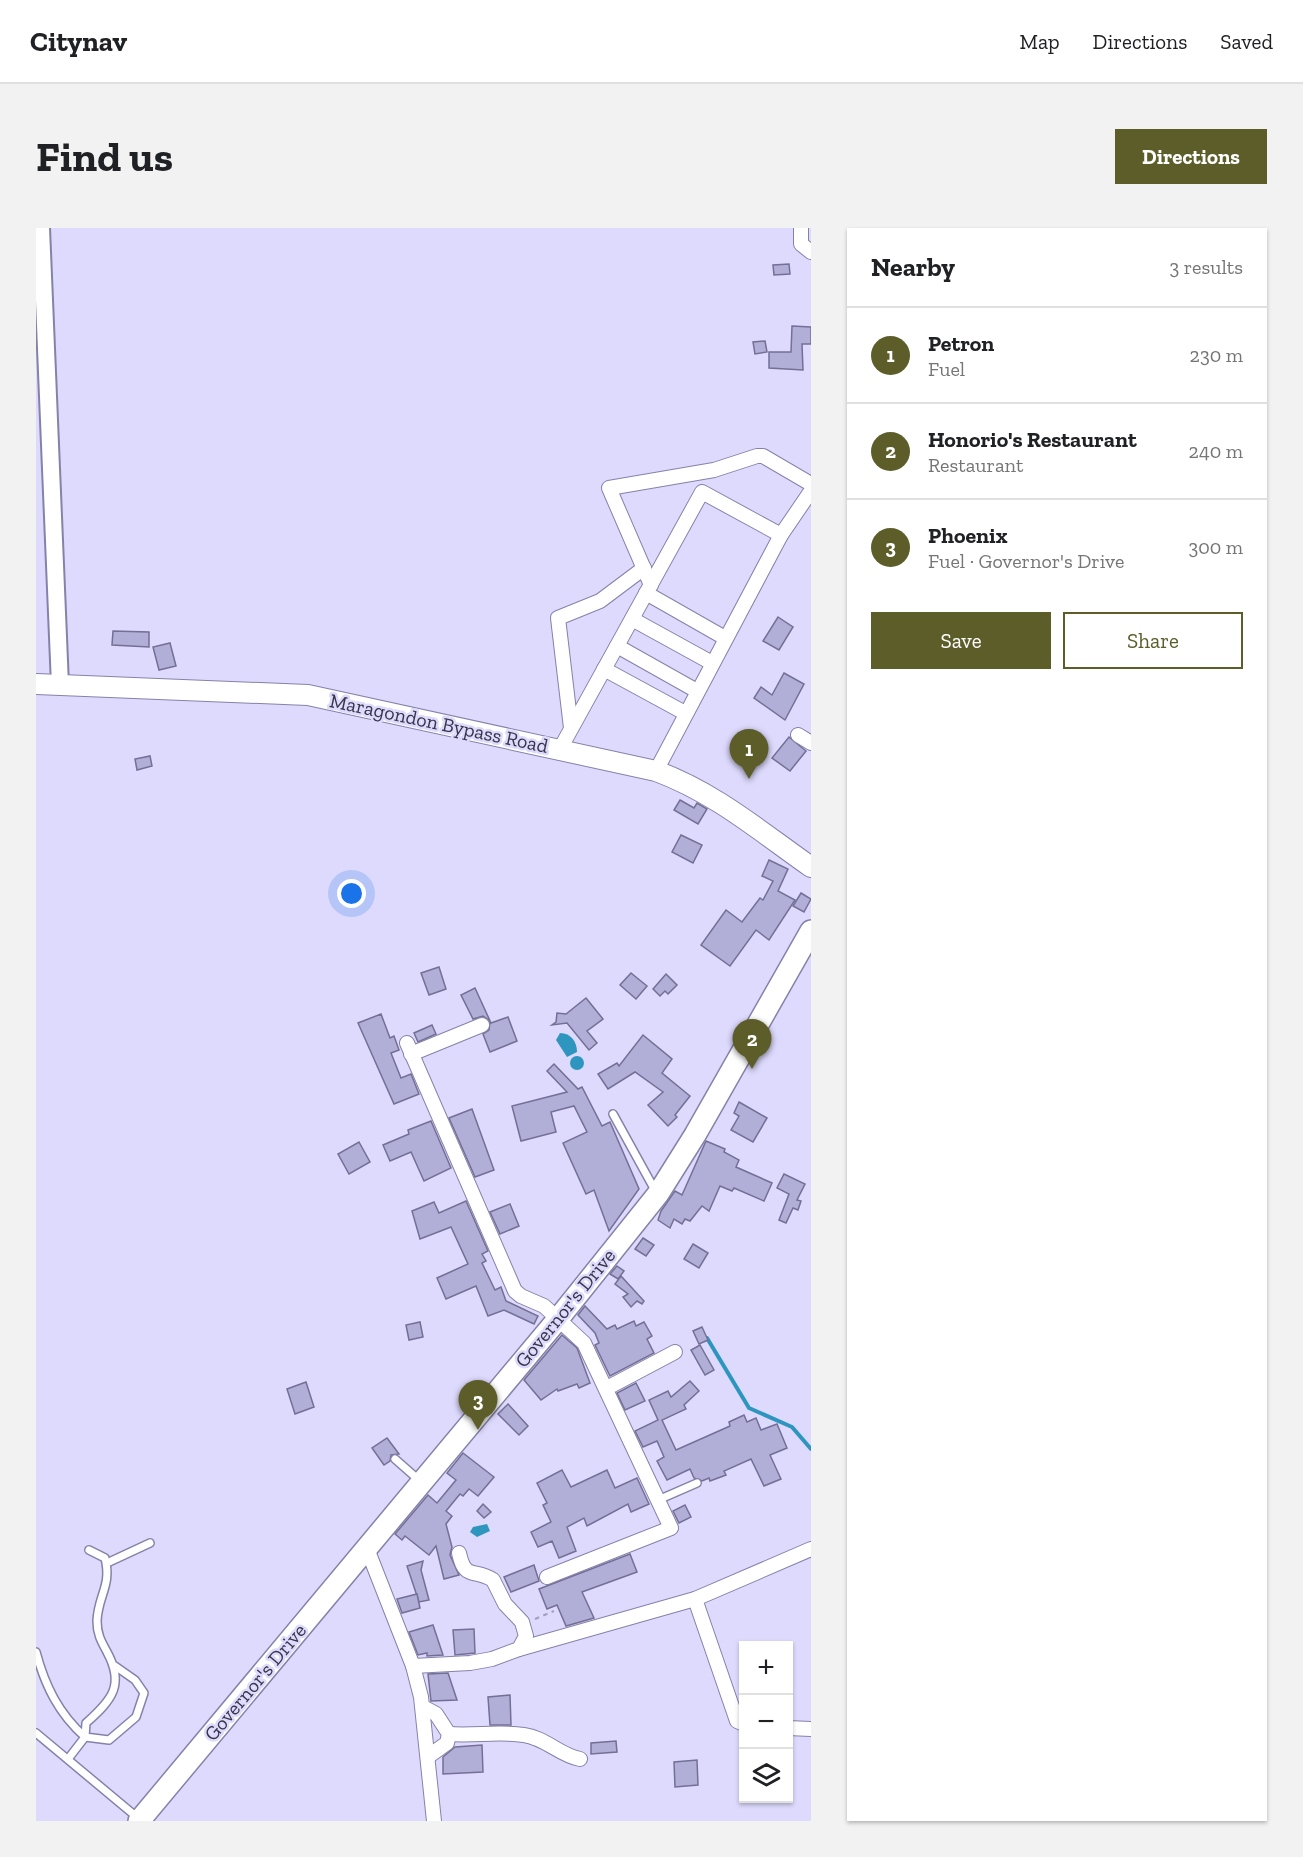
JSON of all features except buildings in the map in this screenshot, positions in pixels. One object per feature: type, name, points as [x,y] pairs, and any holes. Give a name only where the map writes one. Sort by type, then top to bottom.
[{"type":"main road","name":"Maragondon Bypass Road","points":[[36,684],[308,696],[656,771],[705,793],[811,867]]},
{"type":"main road","name":"Governor's Drive","points":[[139,1821],[366,1546],[422,1483],[558,1319],[658,1194],[695,1136],[811,931]]},
{"type":"street","points":[[41,228],[60,685]]},
{"type":"street","points":[[801,228],[801,244],[811,252]]},
{"type":"street","points":[[725,638],[648,589],[644,568],[609,488],[714,470],[750,457],[763,456],[811,484]]},
{"type":"street","points":[[560,749],[714,470]]},
{"type":"street","points":[[656,771],[781,535],[811,491]]},
{"type":"street","points":[[702,492],[781,535]]},
{"type":"street","points":[[571,728],[558,618],[600,602],[644,568]]},
{"type":"street","points":[[632,619],[712,663]]},
{"type":"street","points":[[617,646],[697,691]]},
{"type":"street","points":[[604,669],[686,712]]},
{"type":"street","points":[[798,735],[811,743]]},
{"type":"street","points":[[482,1025],[409,1048],[515,1291],[544,1306],[584,1343],[671,1528],[548,1577]]},
{"type":"street","points":[[607,1388],[675,1352]]},
{"type":"street","points":[[366,1546],[413,1666],[423,1707],[434,1821]]},
{"type":"street","points":[[413,1666],[470,1663],[492,1659],[519,1649],[695,1599],[811,1550]]},
{"type":"street","points":[[459,1553],[462,1568],[469,1574],[492,1580],[506,1604],[522,1622],[526,1636],[519,1649]]},
{"type":"street","points":[[695,1599],[739,1722]]},
{"type":"street","points":[[423,1707],[436,1714],[449,1734],[447,1743],[429,1756]]},
{"type":"street","points":[[793,1728],[811,1729]]},
{"type":"street","points":[[449,1734],[524,1735],[544,1740],[562,1754],[580,1759]]},
{"type":"lane","points":[[613,1114],[658,1194]]},
{"type":"lane","points":[[395,1459],[422,1483]]},
{"type":"lane","points":[[658,1500],[697,1483]]},
{"type":"lane","points":[[107,1563],[150,1543]]},
{"type":"lane","points":[[36,1652],[43,1680],[66,1720],[85,1737],[109,1740],[136,1717],[144,1693],[135,1680],[115,1666],[98,1635],[97,1620],[109,1575],[105,1558],[89,1550]]},
{"type":"lane","points":[[68,1759],[85,1737],[86,1723],[109,1702],[115,1688],[115,1666]]},
{"type":"lane","points":[[36,1733],[139,1821]]},
{"type":"path","points":[[524,1629],[535,1618],[555,1611]]},
{"type":"water","points":[[560,1033],[573,1039],[577,1052],[567,1057],[556,1040]]},
{"type":"water","points":[[577,1056],[582,1058],[584,1063],[582,1068],[577,1070],[572,1068],[570,1063],[572,1058]]},
{"type":"water","points":[[487,1524],[490,1531],[477,1537],[470,1532],[473,1527]]},
{"type":"waterway","points":[[707,1338],[749,1408],[792,1427],[811,1449]]},
{"type":"place","name":"Petron","points":[[749,779]]},
{"type":"place","name":"Honorio's Restaurant","points":[[752,1069]]},
{"type":"place","name":"Phoenix","points":[[478,1430]]}]
